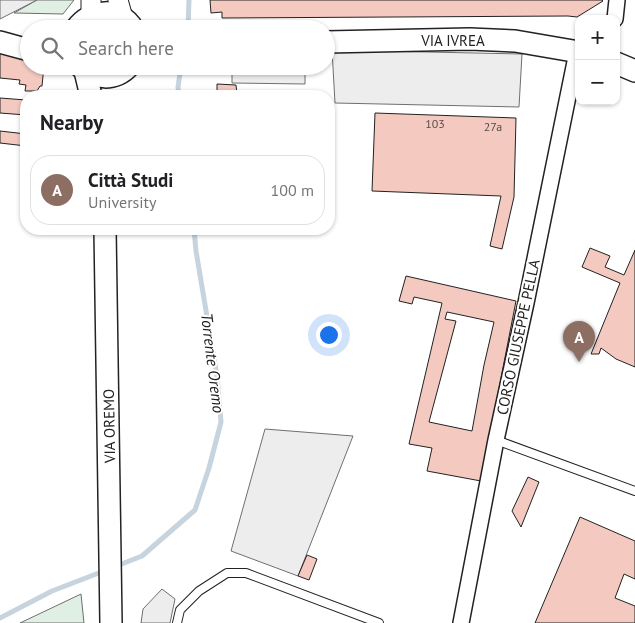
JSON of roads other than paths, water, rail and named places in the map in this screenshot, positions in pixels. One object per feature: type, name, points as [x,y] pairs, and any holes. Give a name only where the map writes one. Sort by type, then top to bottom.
[{"type":"main road","points":[[81,20],[102,12],[125,16]]},
{"type":"main road","points":[[0,41],[20,38]]},
{"type":"main road","name":"VIA IVREA","points":[[335,42],[470,39],[515,41],[575,51]]},
{"type":"main road","points":[[0,41],[20,47]]},
{"type":"main road","points":[[620,65],[635,71]]},
{"type":"main road","points":[[85,75],[90,90]]},
{"type":"main road","points":[[93,75],[106,78],[113,75]]},
{"type":"main road","points":[[113,90],[121,75]]},
{"type":"main road","name":"VIA OREMO","points":[[105,235],[111,614]]},
{"type":"street","points":[[615,15],[617,0]]},
{"type":"street","name":"CORSO GIUSEPPE PELLA","points":[[461,623],[496,440],[576,60]]},
{"type":"lane","points":[[496,440],[635,491]]},
{"type":"lane","points":[[177,623],[180,610],[199,591],[227,573],[246,573],[379,623]]},
{"type":"waterway","name":"Torrente Oremo","points":[[188,20],[189,0]]},
{"type":"waterway","name":"Torrente Oremo","points":[[178,90],[180,75]]},
{"type":"waterway","name":"Torrente Oremo","points":[[114,567],[142,556],[195,510],[209,468],[221,422],[217,376],[195,235]]},
{"type":"waterway","name":"Torrente Oremo","points":[[0,618],[52,591],[104,571]]},
{"type":"place","name":"Città Studi","points":[[579,362]]}]
